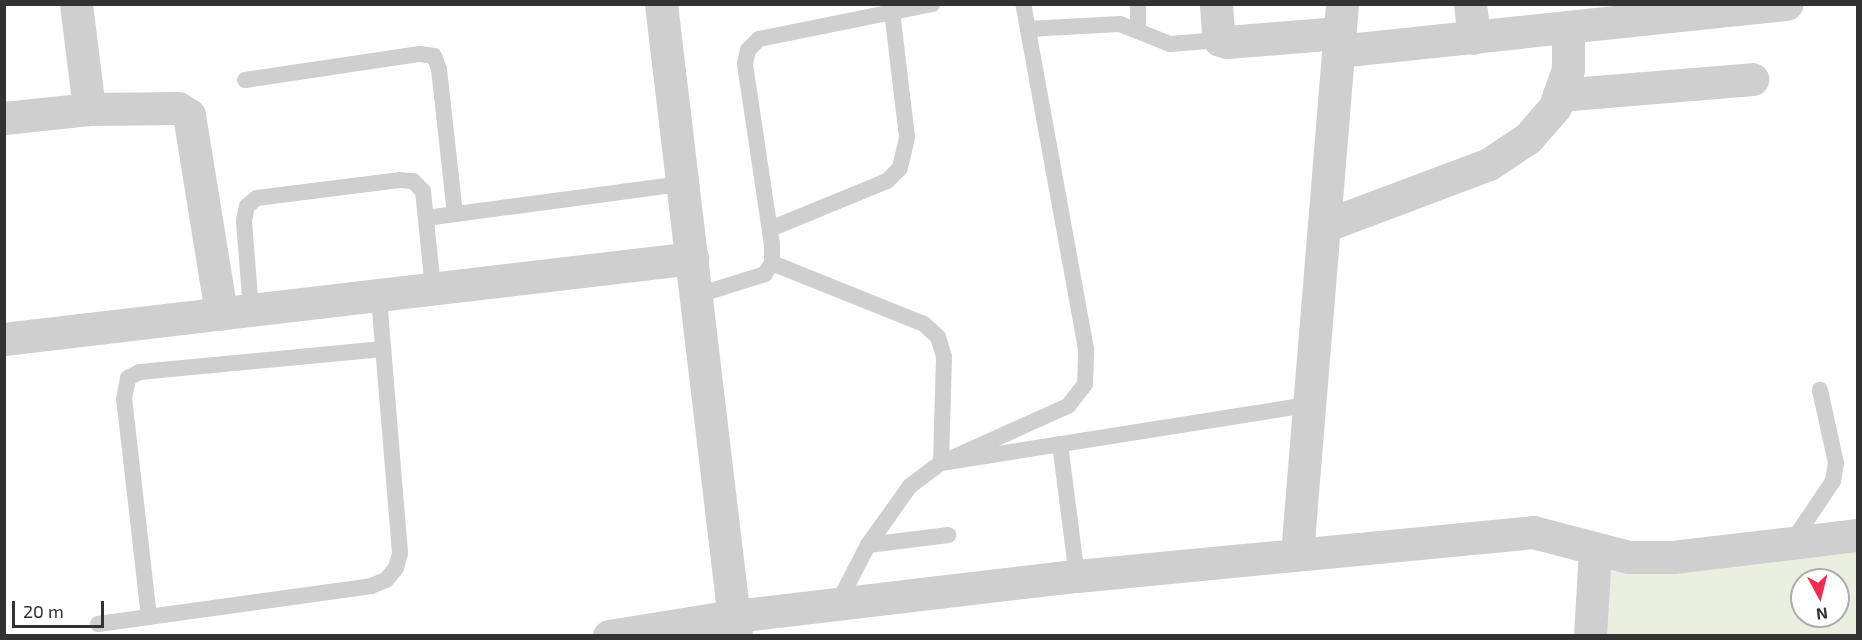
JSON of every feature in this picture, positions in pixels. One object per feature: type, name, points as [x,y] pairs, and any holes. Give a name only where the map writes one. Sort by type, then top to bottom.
[{"type":"street","points":[[76,4],[89,109]]},
{"type":"street","points":[[661,4],[735,626]]},
{"type":"street","points":[[1216,4],[1220,40],[1340,29],[1474,38],[1787,4]]},
{"type":"street","points":[[1470,4],[1474,38]]},
{"type":"street","points":[[1324,226],[1489,164],[1528,138],[1555,107],[1568,69],[1568,28]]},
{"type":"street","points":[[1297,554],[1340,29]]},
{"type":"street","points":[[1559,95],[1752,79]]},
{"type":"street","points":[[4,118],[89,109],[178,108],[189,115],[236,311]]},
{"type":"street","points":[[4,339],[692,258]]},
{"type":"street","points":[[609,636],[735,626],[838,603],[1077,576],[1533,532],[1629,557],[1672,557],[1857,535]]},
{"type":"street","points":[[1590,636],[1595,550]]},
{"type":"lane","points":[[695,296],[765,274],[772,263],[770,229],[745,64],[748,50],[759,39],[932,4]]},
{"type":"lane","points":[[838,603],[868,545],[910,486],[941,463],[1068,406],[1085,384],[1086,349],[1023,4]]},
{"type":"lane","points":[[1138,4],[1138,29]]},
{"type":"lane","points":[[770,229],[888,181],[900,168],[907,137],[892,12]]},
{"type":"lane","points":[[1028,29],[1120,24],[1138,29],[1170,44],[1220,40]]},
{"type":"lane","points":[[245,80],[420,54],[434,56],[439,69],[455,213]]},
{"type":"lane","points":[[236,311],[244,221],[247,206],[256,198],[413,181],[423,191],[433,287]]},
{"type":"lane","points":[[426,218],[682,184]]},
{"type":"lane","points":[[772,263],[924,324],[938,337],[944,357],[941,463]]},
{"type":"lane","points":[[98,624],[371,586],[386,580],[396,568],[400,553],[379,295]]},
{"type":"lane","points":[[149,617],[124,399],[128,378],[140,372],[383,349]]},
{"type":"lane","points":[[1791,544],[1833,481],[1836,463],[1820,390]]},
{"type":"lane","points":[[941,463],[1309,405]]},
{"type":"lane","points":[[1060,444],[1077,576]]},
{"type":"lane","points":[[868,545],[948,536]]},
{"type":"shaded area","points":[[1857,535],[1857,635],[1590,636],[1595,550]]}]
